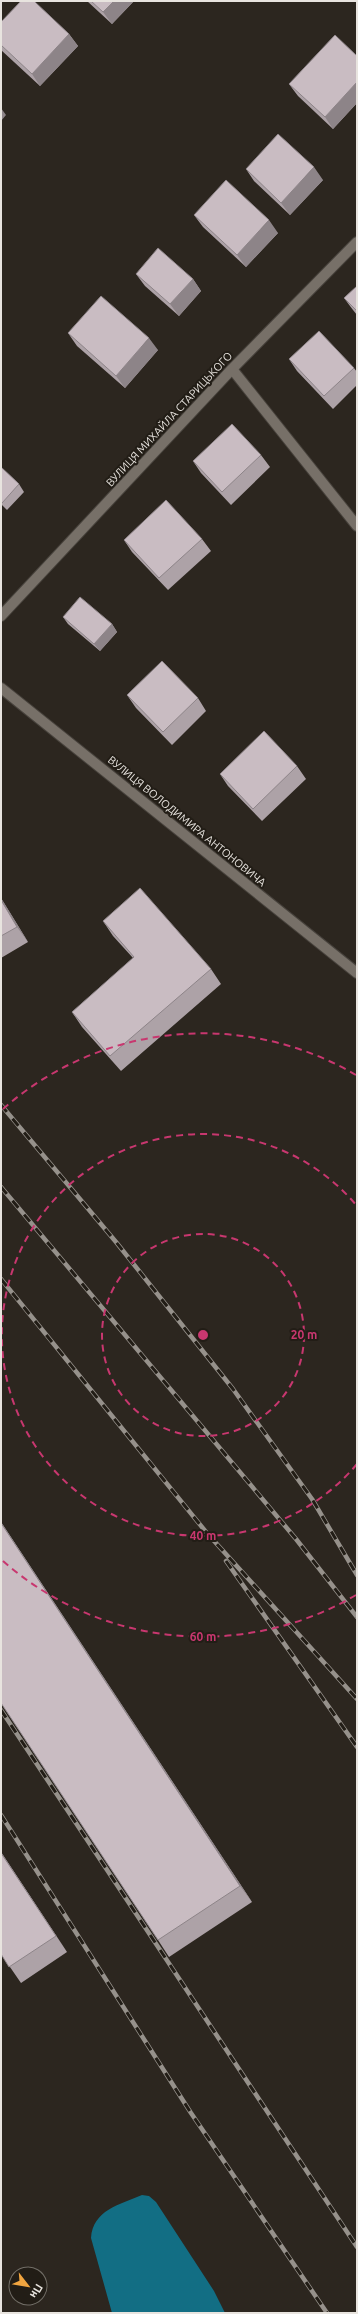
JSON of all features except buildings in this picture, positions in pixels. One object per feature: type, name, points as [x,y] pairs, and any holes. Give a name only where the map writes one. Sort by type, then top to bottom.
[{"type":"street","name":"ВУЛИЦЯ МИХАЙЛА СТАРИЦЬКОГО","points":[[1,616],[232,369],[357,242]]},
{"type":"street","points":[[232,369],[357,526]]},
{"type":"street","name":"ВУЛИЦЯ ВОЛОДИМИРА АНТОНОВИЧА","points":[[1,688],[357,973]]},
{"type":"water","points":[[142,2195],[149,2196],[156,2202],[214,2291],[225,2313],[112,2313],[91,2238],[93,2229],[102,2215],[109,2210]]},
{"type":"railway","points":[[1,1105],[116,1242],[233,1389],[312,1499],[357,1575]]},
{"type":"railway","points":[[1,1187],[296,1539],[357,1617]]},
{"type":"railway","points":[[1,1279],[206,1532],[357,1699]]},
{"type":"railway","points":[[226,1561],[357,1747]]},
{"type":"railway","points":[[1,1710],[357,2247]]},
{"type":"railway","points":[[1,1815],[191,2113],[327,2313]]}]
